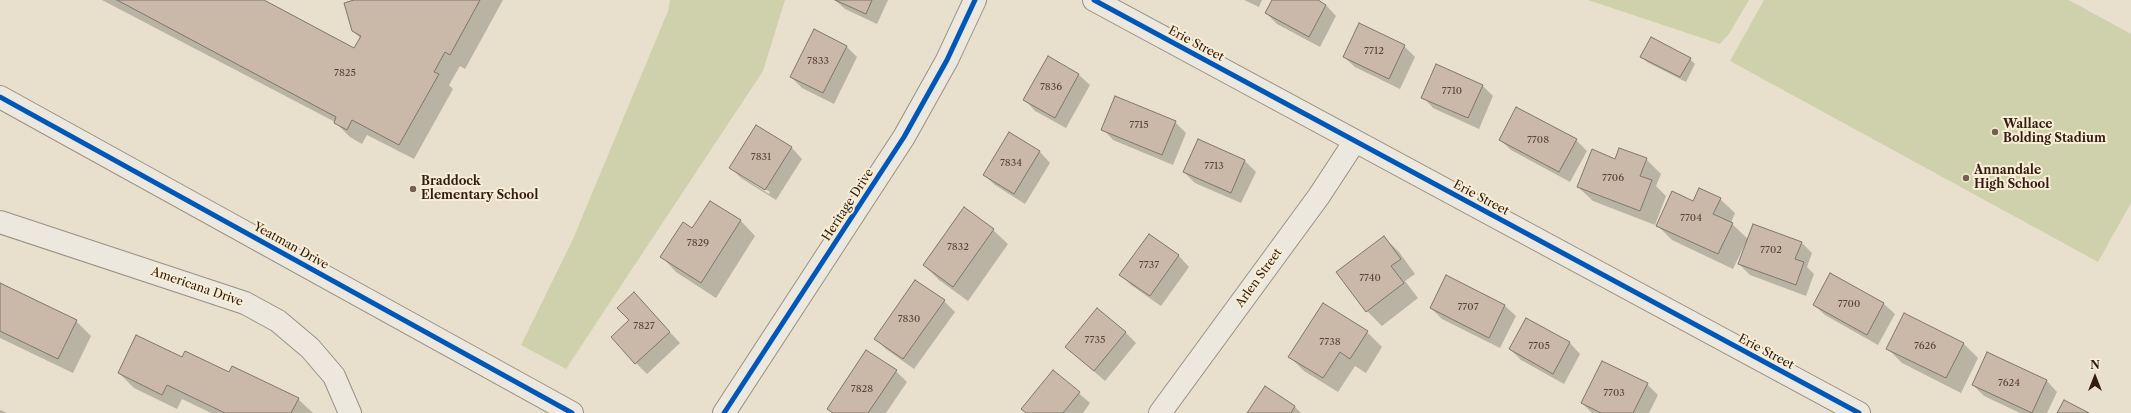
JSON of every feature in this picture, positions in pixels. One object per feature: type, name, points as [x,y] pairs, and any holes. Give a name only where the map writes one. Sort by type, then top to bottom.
[{"type":"street","name":"Heritage Drive","points":[[724,413],[904,137],[947,60],[975,0]]},
{"type":"street","name":"Erie Street","points":[[1094,0],[1355,141],[1830,406],[1859,413]]},
{"type":"street","name":"Yeatman Drive","points":[[0,97],[572,413]]},
{"type":"street","name":"Arlen Street","points":[[1160,413],[1319,196],[1355,141]]},
{"type":"street","name":"Americana Drive","points":[[0,222],[245,303],[259,310],[278,321],[310,348],[334,376],[350,413]]},
{"type":"green space","points":[[670,0],[785,0],[763,71],[566,369],[521,345],[573,239],[668,11]]},
{"type":"green space","points":[[1588,0],[1749,0],[1729,34],[1720,44]]},
{"type":"green space","name":"Wallace Bolding Stadium","points":[[1764,0],[2069,0],[2131,34],[2131,203],[2098,262],[1730,61]]},
{"type":"building","points":[[117,0],[264,0],[354,48],[361,36],[352,31],[344,3],[354,0],[480,0],[450,55],[445,52],[434,72],[439,74],[399,145],[352,120],[347,130],[334,123],[336,117]]},
{"type":"building","points":[[835,0],[872,0],[866,14]]},
{"type":"building","points":[[1272,0],[1318,0],[1326,5],[1309,37],[1265,13]]},
{"type":"building","points":[[1359,23],[1405,45],[1389,79],[1343,57]]},
{"type":"building","points":[[814,29],[847,46],[823,93],[790,77]]},
{"type":"building","points":[[1651,37],[1691,58],[1680,77],[1640,57]]},
{"type":"building","points":[[1048,56],[1079,74],[1055,118],[1023,100]]},
{"type":"building","points":[[1436,64],[1483,85],[1468,118],[1421,98]]},
{"type":"building","points":[[1115,96],[1176,121],[1162,155],[1101,130]]},
{"type":"building","points":[[1516,107],[1577,139],[1559,172],[1499,140]]},
{"type":"building","points":[[756,125],[792,147],[765,190],[729,168]]},
{"type":"building","points":[[1009,132],[1040,151],[1014,194],[983,175]]},
{"type":"building","points":[[1198,139],[1245,160],[1231,193],[1183,172]]},
{"type":"building","points":[[1619,148],[1647,158],[1640,176],[1652,180],[1640,211],[1577,187],[1592,149],[1615,159]]},
{"type":"building","points":[[1699,188],[1721,198],[1713,214],[1733,223],[1718,254],[1656,226],[1672,191],[1693,201]]},
{"type":"building","points":[[710,201],[741,220],[701,283],[660,257],[683,222],[692,228]]},
{"type":"building","points":[[964,207],[994,229],[953,287],[923,265]]},
{"type":"building","points":[[1753,224],[1802,242],[1795,259],[1804,262],[1796,285],[1738,264]]},
{"type":"building","points":[[1149,234],[1179,255],[1150,296],[1119,275]]},
{"type":"building","points":[[1384,236],[1401,259],[1391,266],[1404,283],[1366,312],[1336,272]]},
{"type":"building","points":[[1830,273],[1884,303],[1867,335],[1813,305]]},
{"type":"building","points":[[1446,275],[1505,305],[1489,338],[1430,308]]},
{"type":"building","points":[[915,280],[945,300],[903,359],[874,339]]},
{"type":"building","points":[[0,283],[77,320],[58,359],[0,331]]},
{"type":"building","points":[[634,292],[670,332],[635,364],[611,337],[629,320],[617,308]]},
{"type":"building","points":[[1323,303],[1368,331],[1350,359],[1340,352],[1323,378],[1288,357]]},
{"type":"building","points":[[1097,308],[1126,332],[1094,371],[1065,347]]},
{"type":"building","points":[[1904,313],[1964,343],[1946,378],[1886,349]]},
{"type":"building","points":[[1526,318],[1570,342],[1553,374],[1509,349]]},
{"type":"building","points":[[136,335],[182,357],[185,351],[229,372],[232,366],[299,398],[291,413],[225,413],[167,385],[162,395],[118,373]]},
{"type":"building","points":[[866,350],[897,370],[868,413],[833,413],[827,409]]},
{"type":"building","points":[[1987,352],[2047,380],[2032,413],[1972,385]]},
{"type":"building","points":[[1602,361],[1648,383],[1633,413],[1601,413],[1581,403]]},
{"type":"building","points":[[1053,370],[1080,392],[1063,413],[1026,413],[1021,409]]},
{"type":"building","points":[[1265,386],[1295,406],[1291,413],[1247,413]]},
{"type":"building","points":[[2064,400],[2089,413],[2057,413]]},
{"type":"cycle path","points":[[724,413],[904,137],[947,60],[975,0]]},
{"type":"cycle path","points":[[1094,0],[1859,413]]},
{"type":"cycle path","points":[[0,97],[572,413]]},
{"type":"place","name":"Wallace Bolding Stadium","points":[[1995,132]]},
{"type":"place","name":"Annandale High School","points":[[1966,178]]},
{"type":"place","name":"Braddock Elementary School","points":[[413,189]]}]
